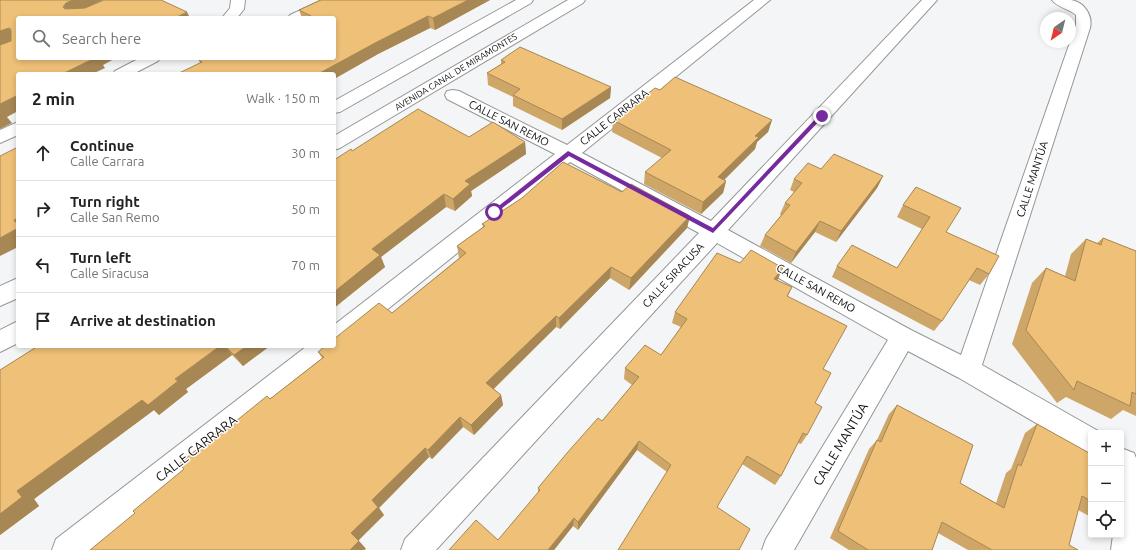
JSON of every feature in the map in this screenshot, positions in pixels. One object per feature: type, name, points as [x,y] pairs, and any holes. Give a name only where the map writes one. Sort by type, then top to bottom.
[{"type":"street","points":[[231,16],[237,9],[238,0]]},
{"type":"street","points":[[299,16],[334,0]]},
{"type":"street","points":[[336,107],[526,0]]},
{"type":"street","name":"AVENIDA CANAL DE MIRAMONTES","points":[[336,143],[578,0]]},
{"type":"street","name":"CALLE CARRARA","points":[[336,337],[763,0]]},
{"type":"street","name":"CALLE SIRACUSA","points":[[416,550],[930,0]]},
{"type":"street","name":"CALLE MANTÚA","points":[[968,370],[1082,29],[1084,19],[1082,14],[1059,0]]},
{"type":"street","points":[[125,72],[148,60]]},
{"type":"street","name":"CALLE SAN REMO","points":[[453,95],[568,153],[713,231],[903,337],[968,370],[1088,440]]},
{"type":"street","points":[[0,137],[16,129]]},
{"type":"street","points":[[0,297],[16,288]]},
{"type":"street","points":[[0,342],[16,333]]},
{"type":"street","name":"CALLE MANTÚA","points":[[777,550],[903,337]]},
{"type":"street","name":"CALLE CARRARA","points":[[67,550],[322,348]]},
{"type":"street","points":[[1124,466],[1133,488],[1126,550]]},
{"type":"building","points":[[0,0],[73,0],[66,3],[63,7],[65,9],[85,8],[104,0],[161,0],[187,12],[179,16],[16,16],[16,60],[91,60],[66,72],[16,72],[16,96],[0,104],[0,45],[11,41],[11,29],[9,28],[0,31]]},
{"type":"building","points":[[321,0],[468,0],[433,18],[428,16],[322,72],[181,72],[202,62],[199,60],[336,60],[336,16],[311,16],[299,10]]},
{"type":"building","points":[[520,47],[611,87],[562,119],[513,95],[520,89],[487,73],[505,62],[501,60]]},
{"type":"building","points":[[675,77],[772,120],[755,136],[759,137],[718,177],[726,181],[703,202],[645,172],[671,150],[613,120],[639,98],[641,99],[655,88],[660,90]]},
{"type":"building","points":[[418,109],[469,137],[493,122],[525,142],[465,181],[470,184],[453,199],[444,194],[372,249],[380,255],[336,290],[336,159],[351,149],[352,151]]},
{"type":"building","points":[[16,148],[16,219],[14,220],[16,222],[16,229],[0,238],[0,156]]},
{"type":"building","points":[[834,154],[883,176],[841,231],[820,221],[796,252],[765,235],[790,205],[785,203],[802,183],[794,179],[808,163],[821,169]]},
{"type":"building","points":[[563,162],[622,192],[631,184],[690,216],[631,278],[611,267],[559,318],[556,316],[486,383],[501,395],[471,425],[460,417],[428,450],[425,448],[372,500],[378,507],[351,533],[359,541],[350,550],[90,550],[135,513],[133,511],[184,469],[179,464],[218,432],[220,434],[267,396],[270,399],[324,357],[318,352],[323,348],[336,348],[336,337],[379,303],[392,313],[466,253],[457,246],[485,226],[482,224],[522,198]]},
{"type":"building","points":[[916,187],[961,208],[946,232],[999,256],[989,274],[977,268],[942,321],[837,266],[852,245],[897,268],[930,217],[903,205]]},
{"type":"building","points":[[1103,238],[1136,251],[1136,394],[1132,392],[1130,406],[1077,381],[1074,390],[1026,330],[1046,268],[1075,281],[1086,239],[1101,245]]},
{"type":"building","points":[[751,250],[783,268],[774,279],[792,287],[787,296],[847,326],[823,369],[831,373],[815,403],[822,407],[807,435],[803,433],[781,476],[747,456],[717,507],[750,529],[739,550],[618,550],[671,465],[639,441],[578,522],[574,518],[548,550],[449,550],[476,520],[498,540],[540,490],[538,488],[567,453],[598,418],[602,421],[639,377],[625,368],[645,345],[661,355],[687,319],[675,312],[717,253],[740,263]]},
{"type":"building","points":[[35,348],[217,348],[175,379],[178,381],[148,405],[142,400],[17,491],[22,497],[0,514],[0,370]]},
{"type":"building","points":[[227,348],[244,348],[234,355]]},
{"type":"building","points":[[897,405],[973,445],[960,483],[1004,508],[1018,464],[1021,466],[1037,424],[1088,452],[1088,499],[1082,496],[1069,545],[1078,550],[992,550],[942,522],[932,550],[868,550],[838,531],[877,440],[881,442]]},
{"type":"route","points":[[494,212],[568,153],[713,231],[822,116]]}]
